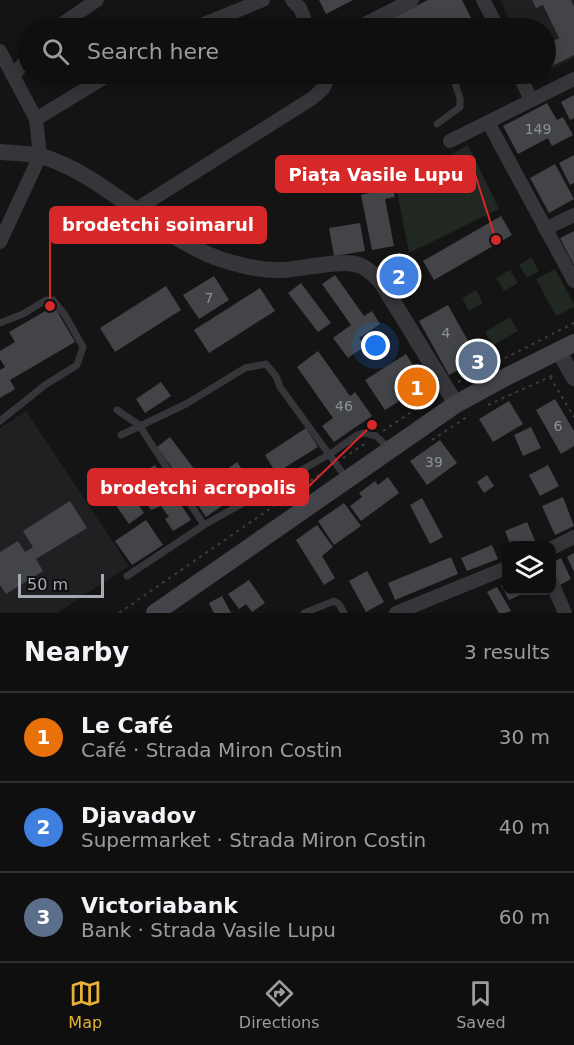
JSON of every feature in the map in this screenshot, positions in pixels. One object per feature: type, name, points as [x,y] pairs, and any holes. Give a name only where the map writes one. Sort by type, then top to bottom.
[{"type":"main road","points":[[155,613],[349,481],[456,404],[566,347]]},
{"type":"street","points":[[71,18],[97,0]]},
{"type":"street","points":[[219,18],[263,0]]},
{"type":"street","points":[[292,0],[300,8],[304,18]]},
{"type":"street","points":[[377,18],[412,0]]},
{"type":"street","points":[[483,0],[493,18]]},
{"type":"street","points":[[0,51],[36,119],[40,156],[0,242]]},
{"type":"street","points":[[13,76],[18,70]]},
{"type":"street","points":[[450,141],[574,79]]},
{"type":"street","points":[[36,119],[94,84]]},
{"type":"street","points":[[135,210],[311,99],[327,84]]},
{"type":"street","points":[[524,84],[531,100]]},
{"type":"street","points":[[488,122],[574,281]]},
{"type":"street","points":[[8,153],[40,156],[72,168],[167,232],[202,251],[241,264],[280,271],[342,264],[359,265],[381,282],[456,404]]},
{"type":"street","points":[[545,229],[574,215]]},
{"type":"street","points":[[566,347],[571,373]]},
{"type":"street","points":[[556,546],[574,537]]},
{"type":"street","points":[[396,613],[502,570]]},
{"type":"street","points":[[556,592],[565,613]]},
{"type":"lane","points":[[437,124],[460,107],[455,84]]},
{"type":"lane","points":[[0,323],[23,314],[46,300],[53,300],[65,315],[83,346],[77,365],[45,385],[0,421]]},
{"type":"lane","points":[[121,435],[186,404],[245,368],[266,364],[276,376],[280,387],[349,481]]},
{"type":"lane","points":[[117,410],[139,425],[204,525]]},
{"type":"lane","points":[[127,576],[204,525],[330,454],[357,435],[365,433],[376,436],[392,450]]},
{"type":"lane","points":[[304,613],[334,601],[339,604],[344,613]]},
{"type":"path","points":[[488,405],[550,377],[571,373]]},
{"type":"path","points":[[550,377],[574,417]]},
{"type":"path","points":[[429,442],[477,410]]},
{"type":"shaded area","points":[[500,0],[574,0],[574,58],[556,67],[556,18],[509,18]]},
{"type":"shaded area","points":[[468,145],[499,209],[409,253],[396,186]]},
{"type":"shaded area","points":[[531,257],[539,271],[527,278],[519,265]]},
{"type":"shaded area","points":[[555,269],[574,304],[574,307],[556,316],[536,279]]},
{"type":"shaded area","points":[[510,270],[518,283],[504,291],[496,278]]},
{"type":"shaded area","points":[[476,290],[483,303],[469,311],[462,298]]},
{"type":"shaded area","points":[[510,317],[518,331],[493,345],[485,332]]},
{"type":"shaded area","points":[[26,411],[129,566],[57,613],[0,613],[0,428]]},
{"type":"building","points":[[319,0],[353,0],[326,14]]},
{"type":"building","points":[[428,0],[462,0],[471,18],[392,18]]},
{"type":"building","points":[[532,0],[571,0],[574,7],[574,55],[556,64],[556,40],[559,38],[556,32],[556,18],[549,18],[543,5],[536,8]]},
{"type":"building","points":[[574,95],[574,118],[570,120],[561,102]]},
{"type":"building","points":[[547,103],[557,120],[563,117],[573,135],[552,146],[548,138],[518,154],[503,126]]},
{"type":"building","points":[[574,155],[574,183],[570,185],[559,163]]},
{"type":"building","points":[[555,164],[574,199],[549,213],[530,178]]},
{"type":"building","points":[[391,178],[395,197],[385,199],[394,246],[372,250],[361,195],[370,193],[368,182]]},
{"type":"building","points":[[501,216],[512,235],[434,280],[423,261]]},
{"type":"building","points":[[360,223],[365,251],[334,256],[329,228]]},
{"type":"building","points":[[574,231],[574,265],[560,238]]},
{"type":"building","points":[[335,275],[364,316],[372,311],[380,324],[359,338],[365,346],[348,358],[333,338],[351,325],[322,284]]},
{"type":"building","points":[[214,276],[229,300],[199,319],[183,295]]},
{"type":"building","points":[[301,283],[331,323],[318,332],[288,293]]},
{"type":"building","points":[[166,286],[181,310],[115,352],[100,328]]},
{"type":"building","points":[[260,288],[275,311],[209,353],[194,330]]},
{"type":"building","points":[[448,305],[478,359],[449,375],[419,321]]},
{"type":"building","points":[[54,306],[75,342],[10,380],[15,389],[0,398],[0,370],[5,367],[0,359],[0,351],[15,342],[9,332]]},
{"type":"building","points":[[318,351],[350,396],[355,392],[372,416],[334,442],[322,426],[333,418],[297,367]]},
{"type":"building","points":[[406,354],[425,385],[385,410],[365,380]]},
{"type":"building","points":[[161,382],[171,396],[145,413],[136,399]]},
{"type":"building","points":[[555,399],[574,431],[574,446],[561,454],[536,410]]},
{"type":"building","points":[[509,401],[523,424],[493,442],[479,419]]},
{"type":"building","points":[[531,427],[541,448],[523,456],[514,435]]},
{"type":"building","points":[[306,428],[318,447],[276,473],[265,455]]},
{"type":"building","points":[[170,437],[201,478],[193,483],[198,489],[191,494],[157,447]]},
{"type":"building","points":[[440,440],[457,463],[427,485],[410,461]]},
{"type":"building","points":[[237,462],[254,487],[232,502],[215,478]]},
{"type":"building","points":[[155,465],[191,520],[173,531],[165,519],[169,517],[161,506],[151,510],[146,502],[156,495],[142,473]]},
{"type":"building","points":[[548,465],[559,486],[540,496],[529,475]]},
{"type":"building","points":[[487,475],[494,486],[484,493],[477,482]]},
{"type":"building","points":[[118,476],[144,513],[129,524],[103,487]]},
{"type":"building","points":[[388,477],[399,493],[361,521],[350,506],[362,497],[359,493],[375,481],[378,485]]},
{"type":"building","points":[[208,483],[223,505],[206,517],[191,495]]},
{"type":"building","points":[[563,497],[574,526],[555,535],[542,506]]},
{"type":"building","points":[[422,498],[443,537],[430,544],[410,505]]},
{"type":"building","points":[[70,501],[87,528],[36,559],[43,571],[6,594],[0,585],[0,552],[18,541],[25,552],[33,547],[23,531]]},
{"type":"building","points":[[344,503],[361,526],[334,545],[318,521]]},
{"type":"building","points":[[146,520],[163,545],[132,565],[115,541]]},
{"type":"building","points":[[527,522],[535,541],[509,541],[505,531]]},
{"type":"building","points":[[317,525],[333,547],[322,556],[335,578],[324,585],[296,540]]},
{"type":"building","points":[[492,545],[498,559],[467,571],[461,558]]},
{"type":"building","points":[[574,553],[574,572],[567,557]]},
{"type":"building","points":[[451,557],[458,574],[395,600],[388,583]]},
{"type":"building","points":[[561,558],[571,579],[558,586],[556,581],[556,561]]},
{"type":"building","points":[[367,571],[384,602],[366,612],[349,581]]},
{"type":"building","points":[[249,580],[265,603],[252,612],[246,604],[239,609],[228,594]]},
{"type":"building","points":[[497,587],[511,611],[499,613],[487,592]]},
{"type":"building","points":[[506,595],[520,595],[509,600]]},
{"type":"building","points":[[222,596],[231,613],[214,613],[209,603]]},
{"type":"place","name":"Piața Vasile Lupu","points":[[496,240]]},
{"type":"place","name":"Djavadov","points":[[399,276]]},
{"type":"place","name":"brodetchi soimarul","points":[[50,306]]},
{"type":"place","name":"Victoriabank","points":[[478,361]]},
{"type":"place","name":"Le Café","points":[[417,387]]},
{"type":"place","name":"brodetchi acropolis","points":[[372,425]]}]
